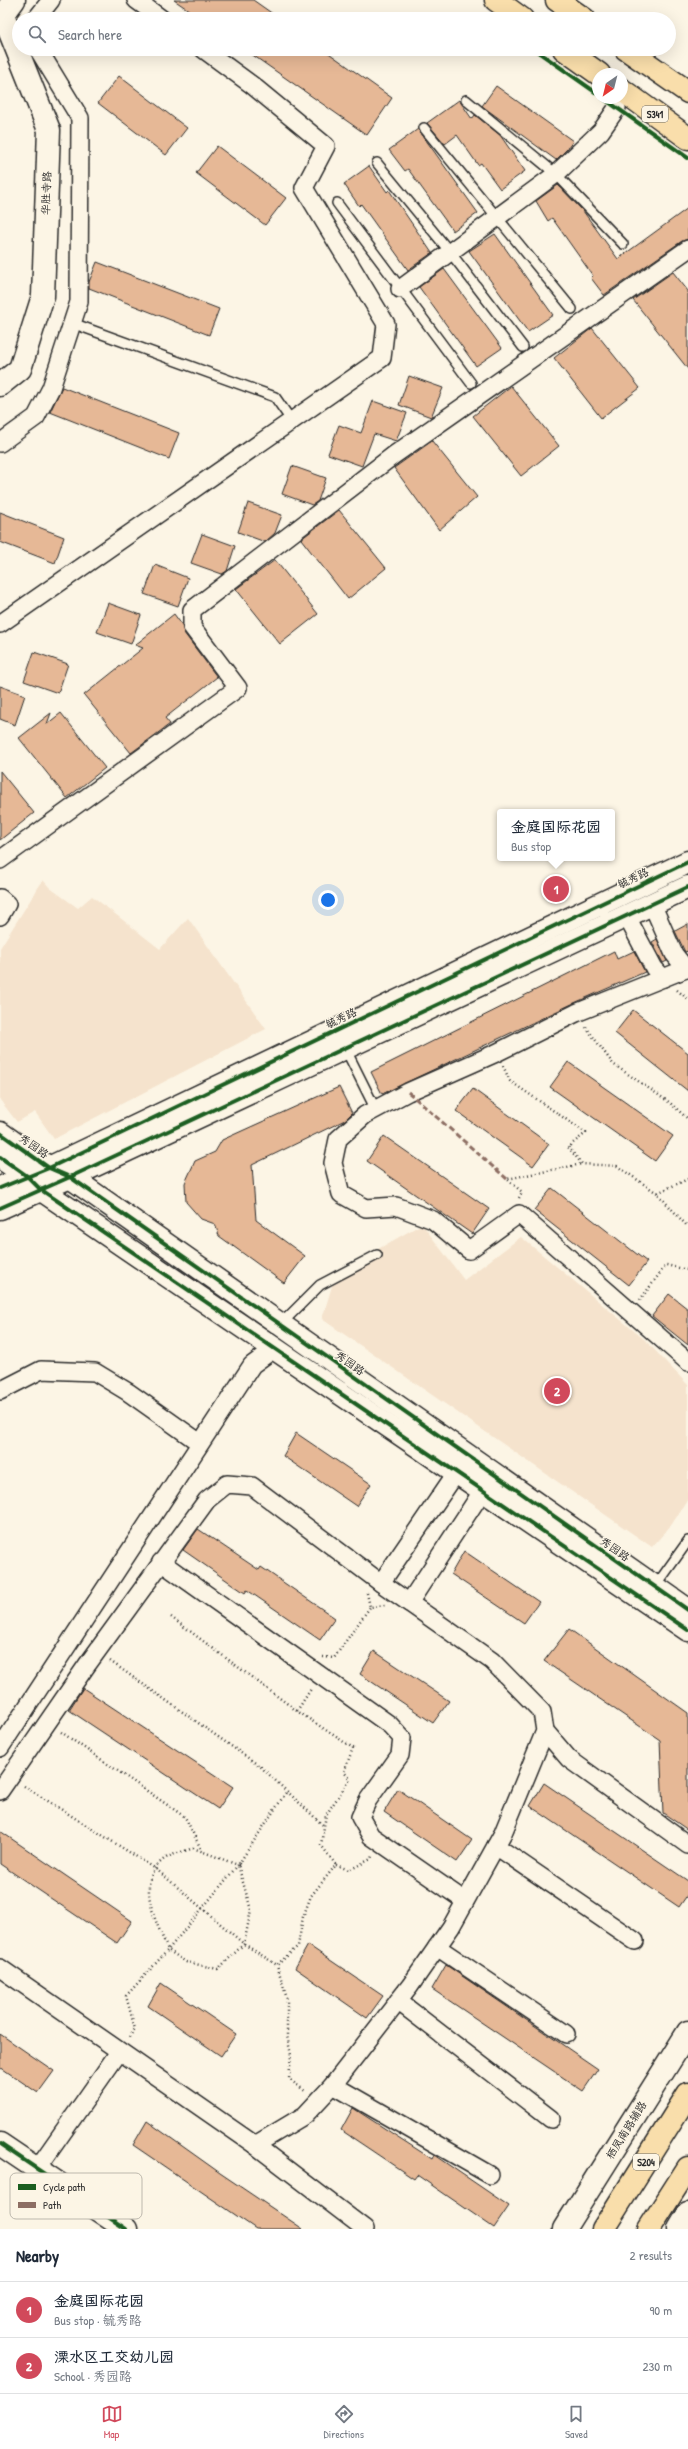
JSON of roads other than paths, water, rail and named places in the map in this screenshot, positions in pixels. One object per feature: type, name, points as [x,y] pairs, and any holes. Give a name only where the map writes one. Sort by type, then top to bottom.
[{"type":"main road","points":[[496,0],[512,12]]},
{"type":"main road","points":[[556,0],[574,12]]},
{"type":"main road","points":[[574,56],[592,69]]},
{"type":"main road","points":[[636,56],[688,92]]},
{"type":"main road","name":"S341","points":[[628,104],[688,138]]},
{"type":"main road","name":"S204","points":[[603,2229],[688,2094]]},
{"type":"main road","points":[[649,2229],[688,2168]]},
{"type":"street","name":"华胜寺路","points":[[12,38],[3,15],[14,0]]},
{"type":"street","points":[[42,12],[51,0]]},
{"type":"street","points":[[136,0],[152,12]]},
{"type":"street","name":"华胜寺路","points":[[0,385],[20,369],[43,296],[49,130],[19,56]]},
{"type":"street","points":[[0,443],[36,417],[51,388],[79,302],[80,118],[42,56]]},
{"type":"street","points":[[0,624],[382,358],[386,324],[304,188],[326,146],[252,85],[213,56]]},
{"type":"street","points":[[400,289],[556,174],[601,131],[617,104]]},
{"type":"street","points":[[0,860],[238,688],[192,627],[192,610],[394,455],[688,249]]},
{"type":"street","name":"毓秀路","points":[[0,1208],[34,1183],[49,1168],[688,862]]},
{"type":"street","name":"毓秀路","points":[[0,1188],[70,1177],[627,917],[688,887]]},
{"type":"street","points":[[0,898],[7,904],[0,916]]},
{"type":"street","points":[[652,904],[674,954],[687,968],[576,1012],[496,1052],[408,1092],[365,1115],[338,1139],[333,1163],[341,1194],[366,1208],[396,1206],[434,1220],[469,1250],[519,1214],[688,1362]]},
{"type":"street","points":[[627,917],[654,968],[663,978]]},
{"type":"street","name":"秀园路","points":[[0,1133],[49,1168],[70,1177],[280,1324],[462,1464],[688,1630]]},
{"type":"street","name":"秀园路","points":[[0,1157],[34,1183],[274,1349],[462,1464]]},
{"type":"street","points":[[0,1748],[252,1365],[274,1349]]},
{"type":"street","points":[[0,1391],[41,1370],[96,1372],[128,1392],[200,1443]]},
{"type":"street","points":[[381,1583],[462,1464]]},
{"type":"street","points":[[409,1602],[488,1483]]},
{"type":"street","name":"秀园路","points":[[488,1483],[655,1587],[688,1610]]},
{"type":"street","points":[[0,1791],[96,1652],[207,1500],[227,1484],[252,1486],[381,1583],[492,1661],[542,1712],[544,1732],[496,1846],[437,1947],[398,2001],[319,2101],[305,2116],[255,2146]]},
{"type":"street","points":[[162,1562],[383,1721],[402,1738],[400,1755],[368,1800],[360,1817],[371,1836],[465,1901]]},
{"type":"street","points":[[544,1732],[569,1759],[688,1845]]},
{"type":"street","points":[[496,1846],[635,1941]]},
{"type":"street","points":[[437,1947],[566,2034]]},
{"type":"street","points":[[0,1968],[255,2146],[364,2229]]},
{"type":"street","points":[[398,2001],[551,2119]]},
{"type":"street","name":"栖凤南路辅路","points":[[564,2229],[688,2032]]},
{"type":"street","points":[[37,2169],[119,2052]]},
{"type":"street","points":[[333,2085],[490,2175]]},
{"type":"street","points":[[0,2144],[43,2173]]},
{"type":"street","points":[[679,2229],[688,2214]]},
{"type":"street","points":[[111,2219],[126,2229]]},
{"type":"lane","points":[[466,100],[556,174],[623,244]]},
{"type":"lane","points":[[424,128],[572,309]]},
{"type":"lane","points":[[377,163],[450,252],[523,347]]},
{"type":"lane","points":[[337,203],[471,383]]},
{"type":"lane","points":[[72,323],[275,397],[291,420]]},
{"type":"lane","points":[[345,1048],[376,1110]]},
{"type":"lane","points":[[280,1324],[320,1285],[377,1255]]},
{"type":"lane","points":[[655,1587],[688,1541]]},
{"type":"place","name":"金庭国际花园","points":[[556,889]]},
{"type":"place","name":"溧水区工交幼儿园","points":[[557,1391]]}]
